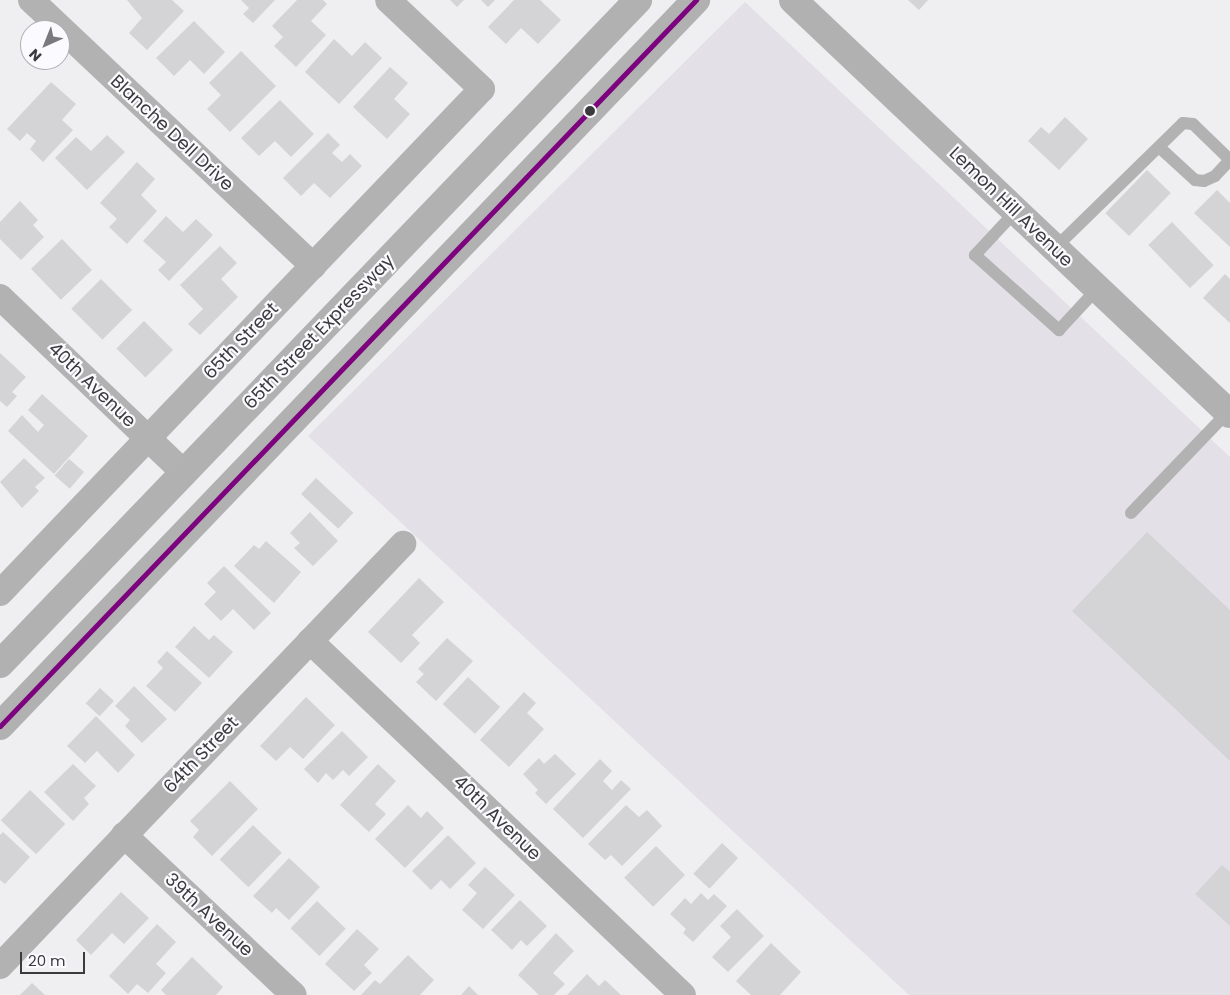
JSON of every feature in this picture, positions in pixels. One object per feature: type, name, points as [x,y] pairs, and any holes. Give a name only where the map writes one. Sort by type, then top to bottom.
[{"type":"main road","name":"65th Street Expressway","points":[[0,664],[638,0]]},
{"type":"main road","points":[[0,726],[696,0]]},
{"type":"main road","name":"Lemon Hill Avenue","points":[[793,0],[1229,413]]},
{"type":"street","name":"Blanche Dell Drive","points":[[31,0],[313,266]]},
{"type":"street","name":"65th Street","points":[[0,593],[482,89],[388,0]]},
{"type":"street","name":"40th Avenue","points":[[0,298],[184,473]]},
{"type":"street","name":"64th Street","points":[[0,966],[403,544]]},
{"type":"street","name":"40th Avenue","points":[[310,641],[683,995]]},
{"type":"street","name":"39th Avenue","points":[[124,835],[294,995]]},
{"type":"lane","points":[[1054,249],[1183,123],[1193,124],[1230,160],[1214,176],[1204,181],[1194,180],[1159,147]]},
{"type":"lane","points":[[1015,212],[975,255],[1059,330],[1097,289]]},
{"type":"lane","points":[[1131,513],[1229,413]]},
{"type":"shaded area","points":[[745,2],[1230,457],[1230,995],[909,995],[308,436]]},
{"type":"building","points":[[127,0],[172,0],[184,11],[147,50],[129,33],[142,18]]},
{"type":"building","points":[[241,0],[275,0],[253,23],[243,14],[249,8]]},
{"type":"building","points":[[297,0],[323,0],[327,4],[311,21],[326,35],[296,67],[274,46],[283,37],[272,26]]},
{"type":"building","points":[[450,0],[464,0],[457,7]]},
{"type":"building","points":[[481,0],[495,0],[488,7]]},
{"type":"building","points":[[514,0],[540,0],[561,20],[538,44],[521,28],[506,44],[488,27]]},
{"type":"building","points":[[908,0],[928,0],[919,10]]},
{"type":"building","points":[[194,21],[225,52],[204,74],[190,60],[174,76],[156,58]]},
{"type":"building","points":[[334,39],[352,56],[365,42],[382,58],[339,104],[305,72]]},
{"type":"building","points":[[241,51],[276,86],[230,132],[207,109],[221,95],[209,83]]},
{"type":"building","points":[[390,67],[408,83],[394,99],[410,114],[387,139],[353,107]]},
{"type":"building","points":[[51,82],[76,104],[62,120],[73,130],[43,162],[30,149],[36,141],[27,133],[20,141],[7,129]]},
{"type":"building","points":[[280,100],[314,134],[291,157],[275,141],[259,156],[241,138]]},
{"type":"building","points":[[1065,117],[1088,139],[1059,170],[1028,141],[1041,127],[1049,134]]},
{"type":"building","points":[[328,133],[340,145],[332,153],[342,162],[350,154],[362,166],[330,198],[314,183],[301,196],[283,178]]},
{"type":"building","points":[[107,135],[125,152],[87,190],[55,158],[76,137],[91,151]]},
{"type":"building","points":[[137,162],[155,179],[141,195],[157,211],[127,244],[109,227],[117,219],[100,203]]},
{"type":"building","points":[[1147,170],[1171,193],[1129,236],[1105,213]]},
{"type":"building","points":[[1217,190],[1230,203],[1230,247],[1194,213]]},
{"type":"building","points":[[20,201],[38,220],[33,225],[44,237],[21,260],[0,239],[0,222]]},
{"type":"building","points":[[166,216],[183,232],[196,219],[213,235],[169,281],[158,270],[166,262],[143,241]]},
{"type":"building","points":[[1172,222],[1214,265],[1190,288],[1148,245]]},
{"type":"building","points":[[62,239],[92,270],[61,300],[31,269]]},
{"type":"building","points":[[220,246],[237,263],[221,279],[238,297],[200,335],[188,324],[203,309],[180,285]]},
{"type":"building","points":[[1225,274],[1230,279],[1230,323],[1203,298]]},
{"type":"building","points":[[101,279],[132,310],[102,340],[71,309]]},
{"type":"building","points":[[144,321],[173,350],[145,378],[116,349]]},
{"type":"building","points":[[0,353],[26,377],[12,392],[17,396],[7,407],[0,401]]},
{"type":"building","points":[[42,394],[88,436],[54,474],[8,431],[22,415],[38,432],[44,425],[28,410]]},
{"type":"building","points":[[24,458],[45,478],[35,487],[39,491],[22,508],[0,482]]},
{"type":"building","points":[[69,459],[84,472],[70,489],[55,476]]},
{"type":"building","points":[[316,478],[353,513],[338,529],[301,494]]},
{"type":"building","points":[[310,512],[338,541],[313,566],[294,548],[300,543],[290,533]]},
{"type":"building","points":[[1147,532],[1230,610],[1230,761],[1072,611]]},
{"type":"building","points":[[266,541],[301,572],[274,603],[234,566],[254,545],[259,549]]},
{"type":"building","points":[[224,566],[271,613],[254,630],[233,609],[221,621],[204,604],[216,592],[207,583]]},
{"type":"building","points":[[419,578],[444,602],[412,635],[420,643],[401,663],[368,632]]},
{"type":"building","points":[[194,626],[209,640],[214,635],[233,652],[209,678],[175,647]]},
{"type":"building","points":[[447,638],[473,661],[436,701],[416,682],[424,674],[418,669]]},
{"type":"building","points":[[167,651],[202,683],[175,712],[146,686],[163,668],[157,662]]},
{"type":"building","points":[[468,677],[500,707],[475,734],[443,704]]},
{"type":"building","points":[[134,686],[167,719],[142,743],[125,726],[130,720],[115,706]]},
{"type":"building","points":[[100,688],[114,701],[100,716],[86,703]]},
{"type":"building","points":[[524,692],[536,703],[527,713],[544,729],[509,767],[480,740]]},
{"type":"building","points":[[306,697],[335,725],[303,759],[290,747],[276,761],[260,746]]},
{"type":"building","points":[[96,716],[135,755],[118,773],[97,751],[85,763],[67,746]]},
{"type":"building","points":[[342,731],[368,757],[349,776],[343,770],[333,780],[326,773],[318,783],[304,769]]},
{"type":"building","points":[[555,754],[576,774],[546,804],[535,793],[538,790],[523,774],[539,758],[544,764]]},
{"type":"building","points":[[600,759],[612,771],[603,781],[612,790],[621,780],[631,789],[583,838],[553,809]]},
{"type":"building","points":[[73,764],[96,786],[84,798],[89,804],[73,821],[44,792]]},
{"type":"building","points":[[378,764],[396,781],[375,804],[386,814],[369,832],[340,805]]},
{"type":"building","points":[[230,781],[258,809],[212,856],[193,837],[199,830],[190,821]]},
{"type":"building","points":[[30,790],[65,824],[36,854],[1,820]]},
{"type":"building","points":[[408,805],[421,818],[427,811],[444,828],[405,868],[375,839]]},
{"type":"building","points":[[626,805],[639,817],[647,810],[662,826],[622,866],[611,855],[605,860],[588,844]]},
{"type":"building","points":[[253,825],[282,853],[248,887],[220,860]]},
{"type":"building","points":[[3,832],[30,857],[5,884],[0,880],[0,835]]},
{"type":"building","points":[[448,835],[476,863],[450,889],[441,880],[431,890],[412,871]]},
{"type":"building","points":[[722,843],[738,858],[709,889],[693,874]]},
{"type":"building","points":[[656,846],[685,875],[653,907],[624,878]]},
{"type":"building","points":[[289,858],[320,887],[289,920],[276,908],[272,913],[253,896]]},
{"type":"building","points":[[1222,865],[1230,872],[1230,926],[1195,894]]},
{"type":"building","points":[[485,867],[515,895],[483,929],[462,910],[477,893],[468,885]]},
{"type":"building","points":[[121,892],[149,918],[124,944],[112,933],[91,955],[76,940]]},
{"type":"building","points":[[701,893],[708,900],[714,894],[727,906],[693,942],[683,933],[686,929],[670,914],[685,898],[691,904]]},
{"type":"building","points":[[520,900],[547,926],[527,946],[521,940],[512,950],[491,930]]},
{"type":"building","points":[[317,901],[346,929],[319,956],[291,928]]},
{"type":"building","points":[[737,909],[764,936],[728,972],[712,957],[731,937],[720,926]]},
{"type":"building","points":[[157,924],[176,942],[156,964],[166,973],[148,993],[137,984],[128,994],[109,976]]},
{"type":"building","points":[[357,929],[379,949],[364,965],[372,973],[354,991],[325,964]]},
{"type":"building","points":[[556,933],[574,951],[553,973],[565,984],[554,995],[539,995],[518,975]]},
{"type":"building","points":[[771,943],[801,972],[780,995],[751,995],[736,981]]},
{"type":"building","points":[[408,955],[434,980],[420,995],[361,995],[375,980],[380,984]]},
{"type":"building","points":[[192,957],[223,987],[216,995],[166,995],[161,990]]},
{"type":"building","points":[[587,974],[599,986],[605,980],[621,995],[567,995]]},
{"type":"building","points":[[32,983],[45,995],[20,995]]},
{"type":"building","points":[[469,986],[478,995],[461,995]]},
{"type":"transit line","points":[[0,726],[696,0]]}]
